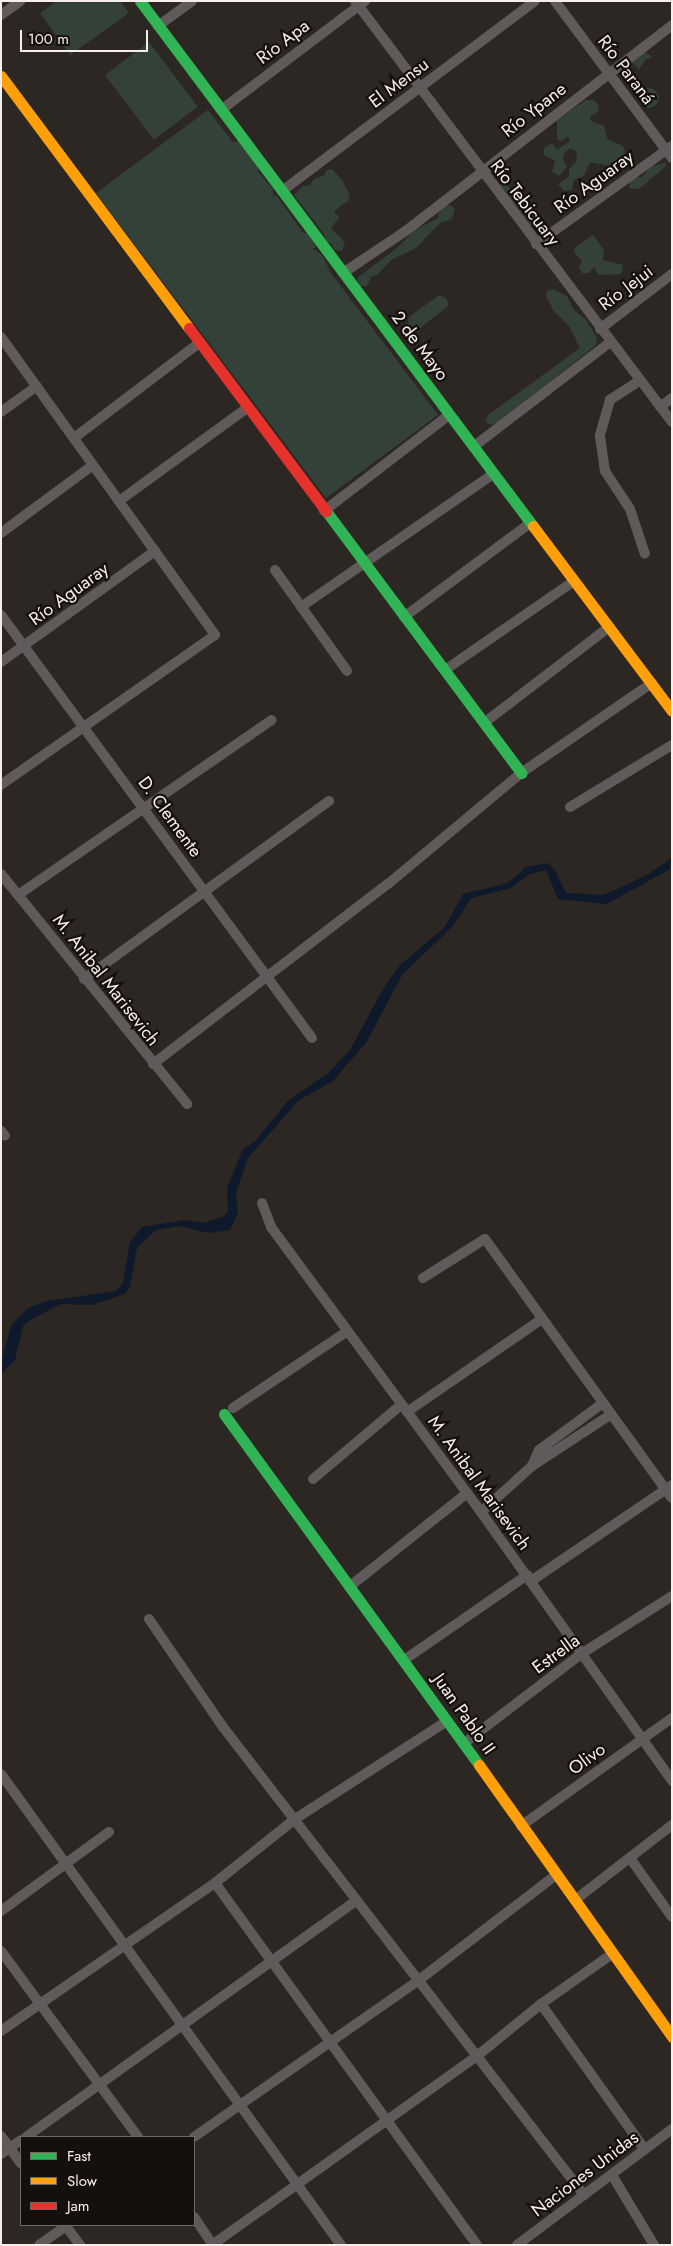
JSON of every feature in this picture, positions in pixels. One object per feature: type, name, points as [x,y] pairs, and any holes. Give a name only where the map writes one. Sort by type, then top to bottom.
[{"type":"street","name":"2 de Mayo","points":[[140,1],[672,711]]},
{"type":"street","points":[[158,26],[192,1]]},
{"type":"street","name":"El Mensu","points":[[282,191],[535,1]]},
{"type":"street","name":"Río Paraná","points":[[554,1],[670,151]]},
{"type":"street","points":[[1,15],[19,2]]},
{"type":"street","name":"Río Tebicuary","points":[[360,3],[419,89],[609,343],[672,422]]},
{"type":"street","name":"Río Apa","points":[[221,110],[360,3]]},
{"type":"street","name":"Río Ypane","points":[[343,273],[379,251],[608,72],[672,25]]},
{"type":"street","points":[[1,76],[363,564],[521,773]]},
{"type":"street","name":"Río Aguaray","points":[[536,244],[670,151]]},
{"type":"street","name":"Río Jejui","points":[[600,329],[672,274]]},
{"type":"street","points":[[1,337],[215,635],[1,785]]},
{"type":"street","points":[[74,438],[199,343]]},
{"type":"street","points":[[473,447],[609,343]]},
{"type":"street","points":[[639,380],[610,400],[600,436],[606,471],[630,509],[645,554]]},
{"type":"street","points":[[1,412],[37,386]]},
{"type":"street","points":[[660,407],[672,398]]},
{"type":"street","points":[[119,501],[247,408]]},
{"type":"street","points":[[324,511],[449,415]]},
{"type":"street","points":[[1,533],[93,465]]},
{"type":"street","points":[[301,607],[493,474]]},
{"type":"street","points":[[404,617],[530,523]]},
{"type":"street","name":"Río Aguaray","points":[[1,662],[154,551]]},
{"type":"street","points":[[275,570],[347,672]]},
{"type":"street","points":[[445,670],[574,581]]},
{"type":"street","name":"D. Clemente","points":[[1,615],[312,1038]]},
{"type":"street","points":[[484,722],[609,627]]},
{"type":"street","points":[[152,1064],[388,884],[521,773],[652,683]]},
{"type":"street","points":[[18,895],[272,720]]},
{"type":"street","points":[[570,808],[672,745]]},
{"type":"street","points":[[84,979],[329,801]]},
{"type":"street","name":"M. Anibal Marisevich","points":[[1,874],[152,1064],[187,1104]]},
{"type":"street","name":"M. Anibal Marisevich","points":[[262,1204],[270,1226],[346,1332],[529,1578],[672,1781]]},
{"type":"street","points":[[404,1660],[529,1578],[670,1491],[610,1415],[485,1239],[423,1278]]},
{"type":"street","points":[[313,1479],[404,1409],[542,1319]]},
{"type":"street","points":[[228,1411],[346,1332]]},
{"type":"street","points":[[532,1466],[539,1450],[603,1403]]},
{"type":"street","name":"Juan Pablo II","points":[[228,1411],[349,1587],[404,1660],[672,2037]]},
{"type":"street","points":[[481,1512],[532,1466],[610,1415]]},
{"type":"street","points":[[349,1587],[467,1493]]},
{"type":"street","name":"Estrella","points":[[463,1744],[581,1654],[672,1596]]},
{"type":"street","points":[[149,1619],[223,1727],[296,1819],[584,2196]]},
{"type":"street","name":"Olivo","points":[[521,1826],[672,1718]]},
{"type":"street","points":[[1,2031],[215,1883],[296,1819],[447,1721]]},
{"type":"street","points":[[1,1774],[341,2245]]},
{"type":"street","points":[[575,1900],[672,1825]]},
{"type":"street","points":[[1,1911],[109,1832]]},
{"type":"street","points":[[630,1858],[672,1917]]},
{"type":"street","points":[[195,2136],[419,1980],[556,1875]]},
{"type":"street","points":[[215,1883],[477,2245]]},
{"type":"street","points":[[27,2136],[358,1900]]},
{"type":"street","points":[[1,1951],[137,2136]]},
{"type":"street","points":[[195,2218],[213,2245],[477,2056],[541,2004],[612,1954]]},
{"type":"street","points":[[541,2004],[645,2150]]},
{"type":"street","name":"Naciones Unidas","points":[[517,2245],[672,2129]]},
{"type":"street","points":[[1,2136],[6,2151],[20,2163]]},
{"type":"street","points":[[6,2151],[20,2141]]},
{"type":"street","points":[[612,2175],[654,2245]]},
{"type":"street","points":[[39,2245],[66,2226]]},
{"type":"street","points":[[68,2226],[80,2245]]},
{"type":"green space","points":[[57,1],[120,1],[129,13],[70,55],[40,13]]},
{"type":"green space","points":[[149,42],[198,107],[154,140],[105,75]]},
{"type":"green space","points":[[646,52],[652,57],[645,60],[639,70],[630,60]]},
{"type":"green space","points":[[649,88],[656,91],[659,98],[656,105],[649,108],[642,105],[639,98],[642,91]]},
{"type":"green space","points":[[586,100],[593,100],[598,104],[599,111],[590,117],[591,121],[604,126],[607,139],[623,146],[628,162],[602,184],[596,181],[609,166],[590,162],[584,176],[574,180],[572,190],[564,191],[558,184],[569,176],[569,169],[577,161],[576,151],[570,148],[564,153],[563,159],[567,167],[559,176],[552,172],[555,161],[544,155],[544,148],[552,143],[557,150],[570,141],[568,136],[562,141],[557,140],[557,120]]},
{"type":"green space","points":[[208,110],[233,142],[238,141],[258,167],[258,172],[273,189],[273,196],[276,195],[303,233],[308,233],[316,247],[313,249],[322,255],[331,273],[438,415],[326,498],[96,193]]},
{"type":"green space","points":[[665,162],[666,166],[639,189],[629,188],[631,178],[642,177],[649,168]]},
{"type":"green space","points":[[332,169],[342,180],[350,195],[348,201],[334,211],[339,218],[331,228],[345,242],[342,251],[334,250],[332,244],[326,241],[324,234],[294,195],[303,186],[310,185],[314,179],[323,176],[327,170]]},
{"type":"green space","points":[[504,182],[521,200],[522,211],[534,218],[530,229],[506,210],[496,197],[496,186]]},
{"type":"green space","points":[[448,205],[455,208],[452,219],[440,223],[416,248],[391,260],[377,275],[371,277],[367,286],[360,286],[357,278],[397,248],[415,230],[438,218],[439,211]]},
{"type":"green space","points":[[593,235],[604,250],[603,260],[623,265],[621,274],[599,275],[594,267],[589,273],[582,273],[579,267],[582,261],[574,252],[575,247]]},
{"type":"green space","points":[[552,289],[567,296],[574,310],[586,320],[597,338],[596,345],[499,422],[492,425],[485,422],[488,415],[580,348],[569,326],[553,310],[546,296],[547,291]]},
{"type":"green space","points":[[439,295],[447,299],[448,306],[413,334],[408,335],[406,330],[409,317]]},
{"type":"water","points":[[672,858],[670,869],[607,904],[558,899],[546,870],[530,874],[511,888],[471,898],[453,926],[402,975],[366,1043],[333,1081],[299,1100],[248,1158],[236,1193],[238,1213],[230,1230],[208,1233],[180,1226],[156,1230],[137,1248],[130,1287],[125,1294],[92,1305],[61,1304],[34,1318],[23,1326],[15,1360],[1,1374],[1,1361],[12,1324],[28,1308],[47,1301],[116,1291],[123,1283],[130,1242],[142,1227],[185,1220],[205,1223],[224,1216],[228,1211],[227,1188],[243,1149],[255,1141],[288,1101],[328,1073],[350,1050],[383,989],[400,965],[444,928],[463,894],[512,882],[525,867],[547,863],[555,870],[566,893],[604,895],[647,875]]},
{"type":"waterway","points":[[508,884],[517,877]]},
{"type":"traffic: fast","points":[[140,1],[533,526]]},
{"type":"traffic: fast","points":[[326,511],[521,773]]},
{"type":"traffic: fast","points":[[224,1414],[479,1765]]},
{"type":"traffic: slow","points":[[1,76],[189,328]]},
{"type":"traffic: slow","points":[[533,526],[672,711]]},
{"type":"traffic: slow","points":[[479,1765],[672,2037]]},
{"type":"traffic: jam","points":[[189,328],[326,511]]}]
